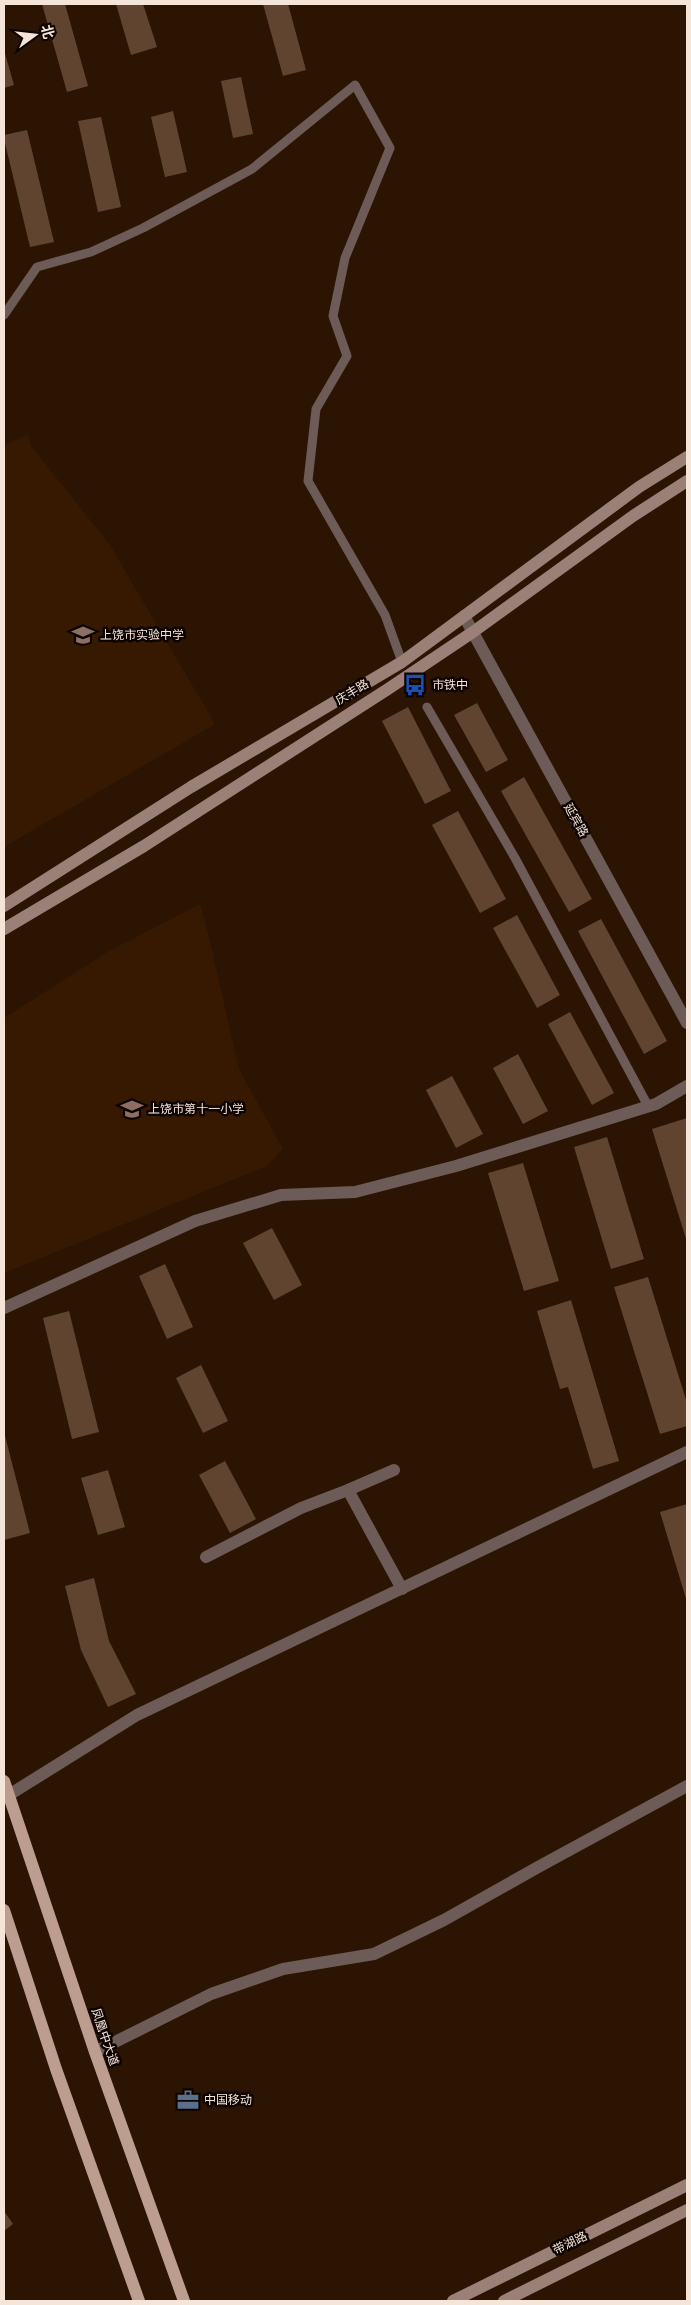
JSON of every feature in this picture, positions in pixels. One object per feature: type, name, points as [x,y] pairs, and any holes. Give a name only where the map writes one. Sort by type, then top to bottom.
[{"type":"main road","name":"庆丰路","points":[[4,906],[191,787],[402,662],[638,487],[687,457]]},
{"type":"main road","points":[[4,929],[144,846],[473,632],[632,516],[687,481]]},
{"type":"main road","name":"凤凰中大道","points":[[4,1781],[6,1797],[184,2301]]},
{"type":"main road","points":[[4,1910],[56,2069],[139,2301]]},
{"type":"main road","name":"带湖路","points":[[453,2301],[687,2185]]},
{"type":"main road","name":"带湖路","points":[[504,2301],[687,2210]]},
{"type":"main road","points":[[178,2285],[190,2301]]},
{"type":"street","name":"延宾路","points":[[464,616],[687,1023]]},
{"type":"street","points":[[4,1308],[195,1221],[281,1195],[355,1192],[456,1166],[656,1104],[687,1086]]},
{"type":"street","points":[[6,1797],[137,1715],[687,1452]]},
{"type":"street","points":[[206,1557],[301,1508],[394,1470]]},
{"type":"street","points":[[348,1490],[402,1589]]},
{"type":"street","points":[[95,2052],[211,1994],[283,1969],[374,1954],[444,1920],[687,1786]]},
{"type":"lane","points":[[4,315],[37,267],[100,248],[143,228],[252,169],[355,85],[390,148],[346,258],[333,316],[347,356],[316,409],[308,481],[385,615],[402,662]]},
{"type":"lane","points":[[427,707],[515,858],[648,1106]]},
{"type":"shaded area","name":"上饶市实验中学","points":[[28,435],[31,446],[110,545],[215,724],[4,847],[4,445]]},
{"type":"shaded area","name":"上饶市第十一小学","points":[[200,904],[239,1069],[283,1149],[267,1166],[4,1273],[4,1018],[109,951]]},
{"type":"building","points":[[42,4],[65,4],[88,86],[67,92]]},
{"type":"building","points":[[116,4],[143,4],[157,47],[131,55]]},
{"type":"building","points":[[263,4],[288,4],[306,70],[283,76]]},
{"type":"building","points":[[4,50],[14,85],[4,88]]},
{"type":"building","points":[[241,77],[253,134],[233,138],[221,81]]},
{"type":"building","points":[[173,111],[187,172],[165,177],[151,117]]},
{"type":"building","points":[[101,117],[121,207],[98,212],[78,121]]},
{"type":"building","points":[[27,130],[54,242],[30,247],[4,139],[4,135]]},
{"type":"building","points":[[477,703],[508,760],[486,772],[454,715]]},
{"type":"building","points":[[408,707],[451,791],[425,804],[382,721]]},
{"type":"building","points":[[524,777],[592,899],[569,912],[501,791]]},
{"type":"building","points":[[458,811],[506,899],[480,913],[432,825]]},
{"type":"building","points":[[517,915],[560,995],[537,1008],[493,928]]},
{"type":"building","points":[[601,919],[667,1041],[644,1054],[578,931]]},
{"type":"building","points":[[570,1012],[614,1093],[592,1105],[548,1024]]},
{"type":"building","points":[[518,1054],[548,1111],[523,1124],[493,1068]]},
{"type":"building","points":[[452,1076],[483,1134],[456,1148],[426,1090]]},
{"type":"building","points":[[687,1118],[687,1242],[652,1129]]},
{"type":"building","points":[[607,1137],[644,1259],[611,1269],[574,1147]]},
{"type":"building","points":[[523,1163],[559,1281],[524,1291],[488,1173]]},
{"type":"building","points":[[272,1228],[302,1285],[274,1300],[243,1243]]},
{"type":"building","points":[[165,1264],[193,1327],[167,1339],[139,1276]]},
{"type":"building","points":[[648,1277],[687,1403],[687,1426],[660,1434],[614,1287]]},
{"type":"building","points":[[571,1300],[619,1461],[593,1469],[568,1387],[560,1389],[537,1311]]},
{"type":"building","points":[[69,1311],[99,1432],[72,1439],[43,1318]]},
{"type":"building","points":[[201,1365],[228,1421],[203,1433],[176,1378]]},
{"type":"building","points":[[4,1432],[30,1533],[4,1540]]},
{"type":"building","points":[[225,1461],[256,1519],[230,1533],[199,1475]]},
{"type":"building","points":[[108,1470],[125,1527],[98,1535],[81,1478]]},
{"type":"building","points":[[687,1504],[687,1602],[660,1512]]},
{"type":"building","points":[[94,1578],[109,1641],[136,1694],[108,1707],[81,1650],[65,1586]]},
{"type":"building","points":[[4,2211],[13,2224],[4,2231]]},
{"type":"place","name":"上饶市实验中学","points":[[83,635]]},
{"type":"place","name":"市铁中","points":[[415,685]]},
{"type":"place","name":"上饶市第十一小学","points":[[132,1109]]},
{"type":"place","name":"中国移动","points":[[188,2100]]}]
